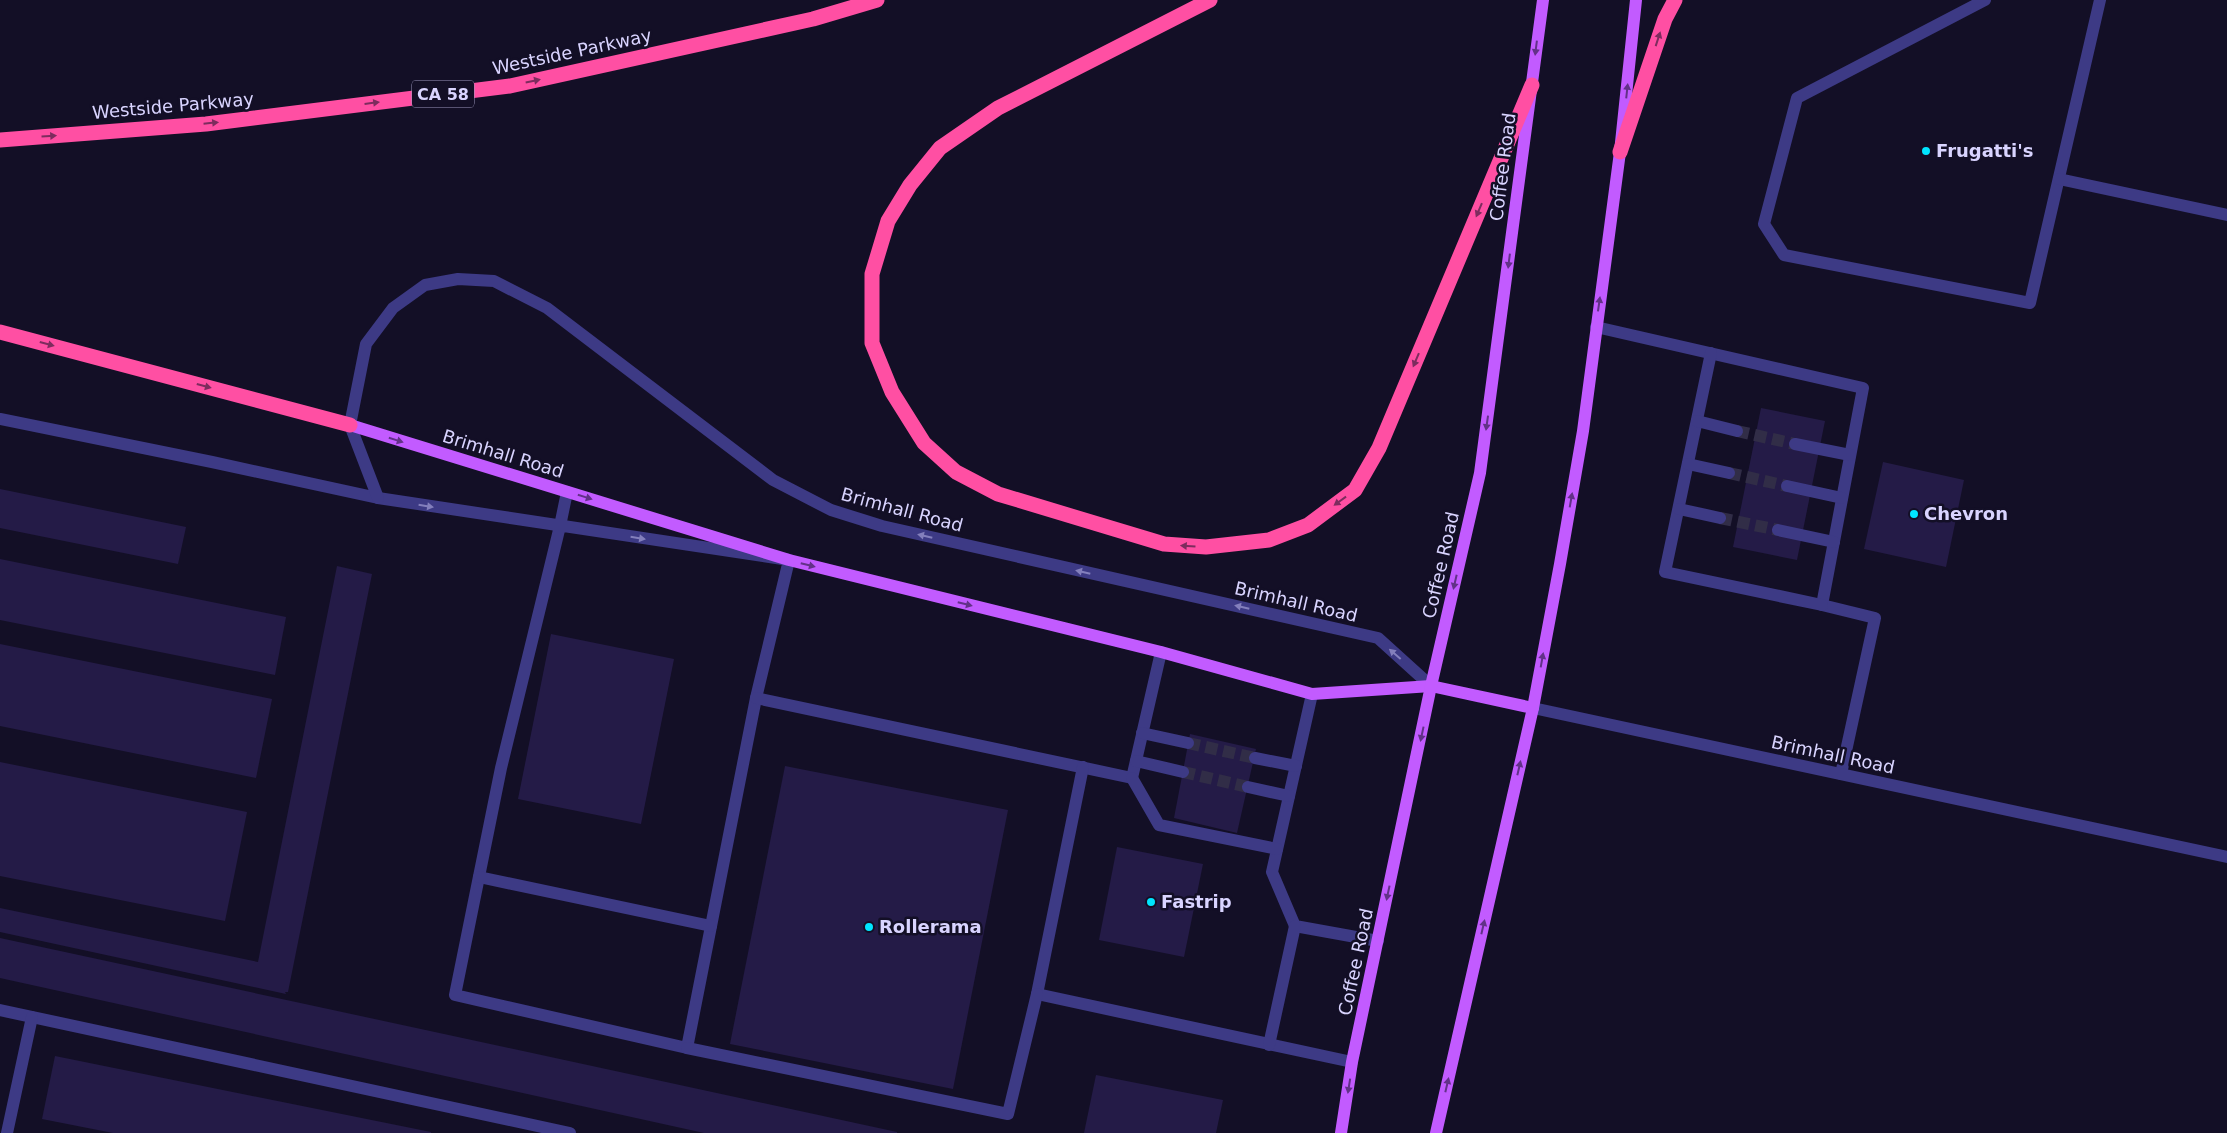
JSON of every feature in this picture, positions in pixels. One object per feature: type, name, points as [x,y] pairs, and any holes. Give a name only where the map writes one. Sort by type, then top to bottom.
[{"type":"highway","name":"Westside Parkway","points":[[0,140],[206,124],[510,86],[813,19],[877,0]]},
{"type":"highway","points":[[1210,0],[998,108],[940,148],[910,185],[888,221],[872,274],[872,343],[892,392],[924,443],[956,472],[998,494],[1164,544],[1206,547],[1269,540],[1308,525],[1355,490],[1379,448],[1532,85]]},
{"type":"highway","points":[[1620,152],[1665,19],[1675,0]]},
{"type":"highway","points":[[0,332],[350,425]]},
{"type":"main road","name":"Coffee Road","points":[[1341,1133],[1352,1062],[1431,686],[1480,473],[1543,0]]},
{"type":"main road","points":[[1436,1133],[1533,708],[1583,430],[1620,152],[1636,0]]},
{"type":"main road","name":"Brimhall Road","points":[[350,425],[789,560],[1161,652],[1312,694],[1431,686],[1533,708]]},
{"type":"street","points":[[1984,0],[1797,98],[1764,224],[1784,255],[2030,303],[2100,0]]},
{"type":"street","points":[[2059,179],[2227,215]]},
{"type":"street","name":"Brimhall Road","points":[[350,425],[366,344],[393,308],[425,285],[458,279],[494,281],[548,308],[773,480],[831,510],[882,526],[1378,638],[1431,686]]},
{"type":"street","points":[[1596,327],[1863,388],[1822,605]]},
{"type":"street","points":[[1710,353],[1665,572],[1875,618],[1842,774]]},
{"type":"street","name":"Brimhall Road","points":[[0,419],[378,498],[789,560]]},
{"type":"street","points":[[1696,422],[1737,431]]},
{"type":"street","points":[[350,425],[378,498]]},
{"type":"street","points":[[1796,444],[1850,455]]},
{"type":"street","points":[[1688,464],[1729,473]]},
{"type":"street","points":[[1787,486],[1842,498]]},
{"type":"street","points":[[567,492],[502,768],[455,994],[687,1048],[1008,1114],[1037,994],[1083,767]]},
{"type":"street","points":[[1678,509],[1720,518]]},
{"type":"street","points":[[1778,530],[1834,542]]},
{"type":"street","points":[[687,1048],[756,698],[789,560]]},
{"type":"street","points":[[1161,652],[1132,778],[1159,825],[1277,849]]},
{"type":"street","points":[[1270,1045],[1295,926],[1272,872],[1312,694]]},
{"type":"street","points":[[756,698],[1132,778]]},
{"type":"street","name":"Brimhall Road","points":[[1533,708],[2227,858]]},
{"type":"street","points":[[1142,733],[1188,743]]},
{"type":"street","points":[[1255,758],[1296,766]]},
{"type":"street","points":[[1136,761],[1183,772]]},
{"type":"street","points":[[1248,787],[1289,796]]},
{"type":"street","points":[[479,877],[711,926]]},
{"type":"street","points":[[1295,926],[1378,941]]},
{"type":"street","points":[[1037,994],[1352,1062]]},
{"type":"street","points":[[0,1010],[570,1133]]},
{"type":"street","points":[[7,1133],[32,1017]]},
{"type":"building","points":[[1761,408],[1825,421],[1797,560],[1733,547]]},
{"type":"building","name":"Chevron","points":[[1883,462],[1964,480],[1946,567],[1864,549]]},
{"type":"building","points":[[0,489],[186,527],[178,564],[0,528]]},
{"type":"building","points":[[0,559],[286,617],[275,675],[0,620]]},
{"type":"building","points":[[337,566],[372,574],[288,992],[285,992],[286,994],[0,932],[0,908],[258,962]]},
{"type":"building","points":[[551,634],[674,659],[641,824],[518,799]]},
{"type":"building","points":[[0,644],[272,699],[256,778],[0,726]]},
{"type":"building","points":[[1190,734],[1256,749],[1237,833],[1174,818]]},
{"type":"building","points":[[0,762],[247,812],[225,921],[0,876]]},
{"type":"building","name":"Rollerama","points":[[785,766],[1008,810],[953,1089],[730,1044]]},
{"type":"building","name":"Fastrip","points":[[1117,847],[1203,864],[1184,957],[1099,940]]},
{"type":"building","points":[[0,938],[897,1133],[704,1133],[0,978]]},
{"type":"building","points":[[55,1056],[431,1133],[113,1133],[42,1119]]},
{"type":"building","points":[[1096,1075],[1223,1100],[1216,1133],[1084,1133]]},
{"type":"tunnel","points":[[1737,431],[1795,444]]},
{"type":"tunnel","points":[[1729,473],[1787,486]]},
{"type":"tunnel","points":[[1720,518],[1778,530]]},
{"type":"tunnel","points":[[1188,743],[1255,758]]},
{"type":"tunnel","points":[[1183,772],[1248,787]]},
{"type":"place","name":"Frugatti's","points":[[1926,151]]},
{"type":"place","name":"Chevron","points":[[1914,514]]},
{"type":"place","name":"Fastrip","points":[[1151,902]]},
{"type":"place","name":"Rollerama","points":[[869,927]]}]
